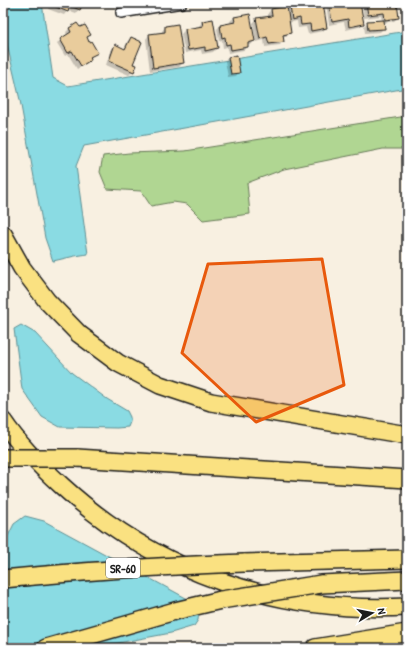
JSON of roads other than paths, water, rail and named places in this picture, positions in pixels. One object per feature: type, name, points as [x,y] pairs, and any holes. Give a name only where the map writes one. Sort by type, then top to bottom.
[{"type":"highway","points":[[3,234],[22,268],[47,301],[78,334],[118,363],[160,385],[211,402],[407,435]]},
{"type":"highway","points":[[6,426],[28,454],[98,517],[132,540],[162,557],[189,569],[249,591],[291,600],[326,606],[360,608],[407,607]]},
{"type":"highway","points":[[3,458],[77,458],[407,479]]},
{"type":"highway","name":"SR-60","points":[[3,579],[153,566],[407,559]]},
{"type":"highway","points":[[46,648],[175,611],[221,600],[321,584],[407,580]]},
{"type":"highway","points":[[315,648],[407,633]]},
{"type":"street","points":[[121,13],[182,3]]},
{"type":"water","points":[[3,3],[42,3],[53,78],[68,86],[407,31],[407,88],[84,146],[76,166],[88,254],[53,261],[45,238],[20,100],[3,27]]},
{"type":"water","points":[[21,325],[35,333],[72,373],[107,399],[127,411],[130,417],[128,427],[60,427],[42,417],[22,389],[14,329]]},
{"type":"water","points":[[25,516],[44,521],[197,604],[199,611],[198,620],[194,626],[171,633],[91,648],[3,648],[3,546],[14,524]]}]
